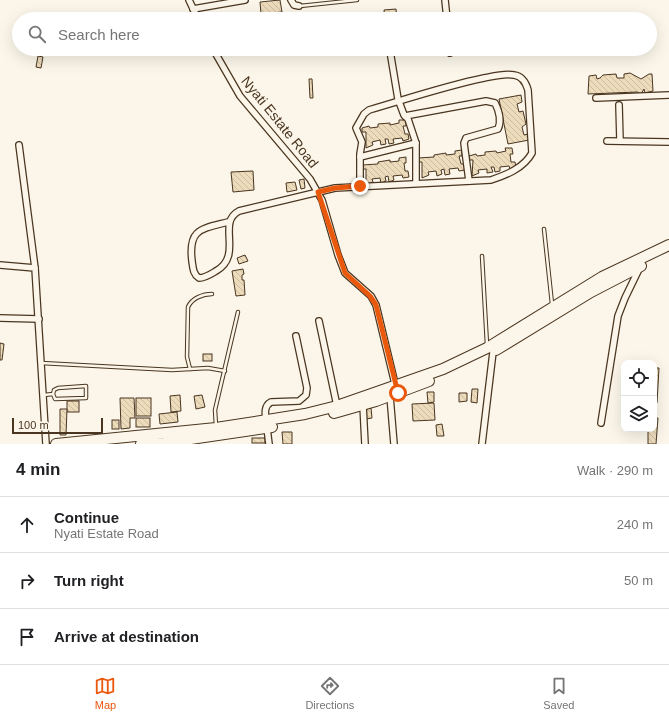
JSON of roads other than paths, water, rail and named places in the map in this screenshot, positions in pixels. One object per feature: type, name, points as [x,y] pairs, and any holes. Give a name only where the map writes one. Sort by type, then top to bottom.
[{"type":"highway","points":[[490,350],[552,307],[602,277],[669,245]]},
{"type":"highway","points":[[141,444],[164,443],[266,425],[363,405],[394,392],[443,368],[490,350],[592,292],[669,252]]},
{"type":"highway","points":[[56,444],[216,428],[266,425],[394,392]]},
{"type":"street","points":[[189,0],[194,12]]},
{"type":"street","points":[[193,9],[245,0]]},
{"type":"street","points":[[291,0],[294,5],[299,6]]},
{"type":"street","points":[[446,0],[447,12]]},
{"type":"street","name":"Nyati Estate Road","points":[[217,56],[240,96],[304,171],[318,192],[345,273],[370,296],[376,305],[394,392],[394,444]]},
{"type":"street","points":[[391,56],[399,101],[405,116],[408,119],[416,143],[416,183]]},
{"type":"street","points":[[228,222],[201,229],[194,236],[191,250],[194,272],[199,278],[207,276],[222,268],[227,262],[231,241],[228,222],[231,216],[239,211],[330,188],[491,180],[504,176],[528,161],[532,154],[526,83],[515,75],[504,74],[457,84],[369,110],[364,114],[356,128],[362,142],[360,157],[360,186]]},
{"type":"street","points":[[596,98],[669,96]]},
{"type":"street","points":[[405,116],[486,101],[494,103],[498,110],[500,124],[498,129],[466,138],[464,143],[469,181]]},
{"type":"street","points":[[619,105],[620,141]]},
{"type":"street","points":[[607,141],[669,142]]},
{"type":"street","points":[[360,157],[416,143]]},
{"type":"street","points":[[19,145],[35,268],[46,444]]},
{"type":"street","points":[[0,264],[35,268]]},
{"type":"street","points":[[601,423],[618,316],[625,298],[642,265]]},
{"type":"street","points":[[0,318],[39,319]]},
{"type":"street","points":[[320,321],[337,406]]},
{"type":"street","points":[[269,444],[265,410],[268,404],[271,402],[299,401],[306,395],[307,388],[296,336]]},
{"type":"street","points":[[482,444],[490,350]]},
{"type":"street","points":[[363,405],[365,444]]},
{"type":"lane","points":[[299,6],[357,0]]},
{"type":"lane","points":[[544,229],[552,307]]},
{"type":"lane","points":[[482,256],[490,350]]},
{"type":"lane","points":[[190,369],[187,357],[188,307],[189,304],[203,294],[212,294]]},
{"type":"lane","points":[[216,428],[215,410],[238,312]]},
{"type":"lane","points":[[41,363],[165,369],[208,368],[225,371]]},
{"type":"lane","points":[[86,386],[86,398],[62,400],[55,399],[53,394],[54,390],[58,388],[86,386]]},
{"type":"lane","points":[[43,395],[53,394]]}]
